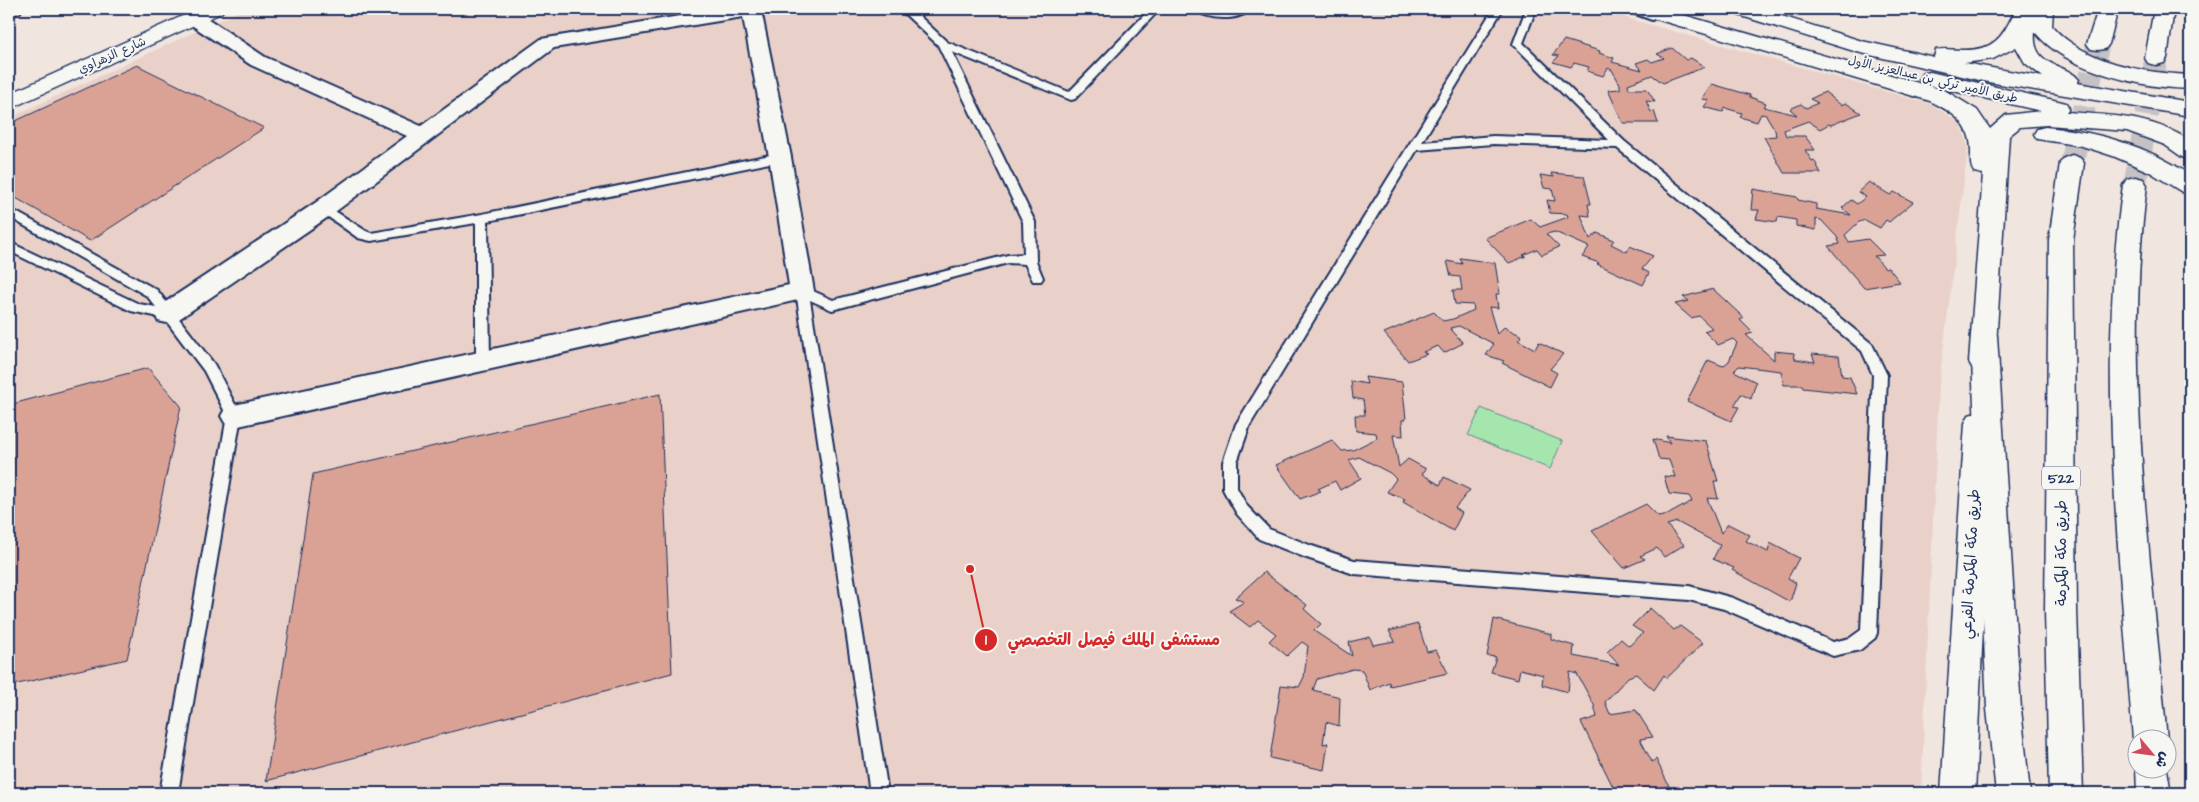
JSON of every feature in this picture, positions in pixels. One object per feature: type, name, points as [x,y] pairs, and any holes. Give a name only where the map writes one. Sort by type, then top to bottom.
[{"type":"main road","points":[[9,82],[171,9]]},
{"type":"main road","name":"شارع الزهراوي","points":[[9,102],[214,9]]},
{"type":"main road","points":[[1643,9],[1712,31],[1938,96],[1958,105],[1971,116],[1978,127],[1984,144],[1980,194],[1984,336],[2004,709],[2013,793]]},
{"type":"main road","name":"طريق الأمير تركي بن عبدالعزيز الأول","points":[[1680,9],[1816,52],[2130,124],[2190,132]]},
{"type":"main road","name":"طريق الأمير تركي بن عبدالعزيز الأول","points":[[1739,9],[1857,46],[1988,75],[2190,109]]},
{"type":"main road","points":[[1766,9],[1930,54],[1964,58],[1993,52],[2008,43],[2026,9]]},
{"type":"main road","points":[[2032,9],[2024,36],[2029,55],[2038,66],[2055,76],[2137,100],[2190,101]]},
{"type":"main road","points":[[2043,9],[2042,27],[2065,49],[2083,58],[2123,71],[2174,82],[2190,82]]},
{"type":"main road","points":[[2098,44],[2108,9]]},
{"type":"main road","points":[[2156,58],[2164,9]]},
{"type":"main road","points":[[1984,336],[1998,134],[2014,120],[2047,118],[2130,124],[2173,140],[2190,152]]},
{"type":"main road","points":[[1984,336],[2017,141],[2034,134],[2061,135],[2098,144],[2170,170],[2190,186]]},
{"type":"main road","name":"طريق مكة المكرمة","points":[[2066,793],[2061,610],[2061,240],[2072,163]]},
{"type":"main road","points":[[2135,185],[2127,242],[2124,408],[2149,730]]},
{"type":"main road","name":"طريق مكة المكرمة الفرعي","points":[[1958,793],[1984,336]]},
{"type":"main road","points":[[2153,780],[2154,793]]},
{"type":"street","points":[[168,314],[323,209],[548,43],[751,9],[780,158],[802,291],[234,416]]},
{"type":"street","points":[[194,18],[258,61],[424,135]]},
{"type":"lane","points":[[901,9],[909,12],[943,44],[1029,222],[1030,262],[1037,278]]},
{"type":"lane","points":[[943,44],[1071,96],[1155,9]]},
{"type":"lane","points":[[1200,9],[1215,14],[1241,13],[1245,9]]},
{"type":"lane","points":[[1498,9],[1243,424],[1230,462],[1230,489],[1242,510],[1264,534],[1354,567],[1689,593],[1726,603],[1783,629],[1833,648],[1854,645],[1869,633],[1880,375],[1867,348],[1620,144],[1518,44],[1531,9]]},
{"type":"lane","points":[[1627,9],[1712,31]]},
{"type":"lane","points":[[1412,147],[1492,140],[1620,144]]},
{"type":"lane","points":[[323,209],[362,235],[371,237],[482,218],[780,158]]},
{"type":"lane","points":[[9,212],[152,293],[209,368],[234,416],[169,793]]},
{"type":"lane","points":[[482,218],[483,361]]},
{"type":"lane","points":[[9,246],[136,308],[168,314]]},
{"type":"lane","points":[[802,291],[832,305],[1008,258],[1021,258],[1030,262]]},
{"type":"lane","points":[[802,291],[879,793]]},
{"type":"shaded area","points":[[244,9],[1606,9],[1630,19],[1930,104],[1961,123],[1968,147],[1939,385],[1921,793],[9,793],[9,118]]},
{"type":"green space","points":[[1481,408],[1562,441],[1550,469],[1468,435]]},
{"type":"building","points":[[1812,9],[1836,9],[1836,15]]},
{"type":"building","points":[[1564,40],[1600,51],[1599,53],[1614,58],[1612,62],[1642,70],[1636,63],[1648,59],[1652,62],[1664,58],[1657,54],[1672,48],[1686,60],[1691,58],[1705,67],[1663,83],[1652,75],[1628,84],[1629,89],[1647,89],[1655,102],[1646,101],[1651,112],[1654,111],[1658,123],[1623,123],[1608,90],[1620,89],[1620,84],[1612,70],[1608,68],[1603,76],[1587,71],[1589,67],[1574,63],[1571,67],[1553,62],[1559,56],[1553,55]]},
{"type":"building","points":[[137,65],[264,128],[90,241],[9,194],[9,124]]},
{"type":"building","points":[[1712,84],[1750,95],[1750,97],[1766,103],[1764,107],[1797,115],[1790,109],[1801,104],[1806,108],[1818,103],[1810,99],[1825,92],[1841,105],[1846,103],[1861,113],[1820,129],[1808,121],[1784,130],[1786,136],[1805,136],[1815,150],[1805,150],[1812,161],[1814,160],[1821,173],[1784,173],[1764,137],[1776,136],[1775,130],[1766,115],[1761,114],[1757,122],[1740,117],[1742,113],[1725,108],[1723,112],[1704,107],[1709,100],[1702,99]]},
{"type":"building","points":[[1551,173],[1584,176],[1591,204],[1588,204],[1590,216],[1581,215],[1590,239],[1597,233],[1614,240],[1611,244],[1627,252],[1630,246],[1653,256],[1642,269],[1649,273],[1643,285],[1597,264],[1599,263],[1582,257],[1589,247],[1555,232],[1546,234],[1559,247],[1542,255],[1537,249],[1509,263],[1485,238],[1531,219],[1540,227],[1568,217],[1567,214],[1550,213],[1547,200],[1555,201],[1552,189],[1544,188],[1540,175],[1554,177]]},
{"type":"building","points":[[1869,182],[1890,195],[1894,192],[1913,202],[1889,222],[1886,220],[1880,228],[1865,220],[1859,222],[1845,235],[1849,242],[1868,239],[1884,255],[1874,256],[1885,268],[1888,267],[1900,282],[1864,288],[1828,246],[1840,244],[1837,237],[1821,220],[1816,219],[1816,230],[1796,226],[1796,220],[1778,217],[1777,222],[1756,219],[1759,210],[1751,210],[1753,189],[1797,197],[1798,200],[1816,204],[1816,209],[1851,215],[1842,208],[1851,200],[1857,204],[1866,197],[1858,192]]},
{"type":"building","points":[[1460,258],[1495,263],[1500,294],[1496,294],[1498,308],[1489,307],[1497,334],[1504,327],[1522,336],[1518,340],[1535,349],[1539,342],[1563,354],[1550,369],[1557,373],[1550,387],[1502,363],[1504,361],[1486,355],[1494,344],[1459,326],[1450,328],[1463,343],[1444,353],[1438,346],[1423,352],[1427,354],[1408,361],[1384,333],[1434,312],[1443,321],[1474,310],[1473,305],[1455,304],[1453,290],[1462,290],[1460,277],[1451,276],[1447,261],[1462,264]]},
{"type":"building","points":[[1713,289],[1744,318],[1740,320],[1753,333],[1746,335],[1774,360],[1774,351],[1794,353],[1795,359],[1815,362],[1812,354],[1839,356],[1842,376],[1850,377],[1857,394],[1803,388],[1802,385],[1784,385],[1781,371],[1739,366],[1734,371],[1756,382],[1751,399],[1741,394],[1734,406],[1739,407],[1731,421],[1687,401],[1708,360],[1723,366],[1729,361],[1737,343],[1733,339],[1718,345],[1704,331],[1712,328],[1699,316],[1691,318],[1675,304],[1689,301],[1683,297]]},
{"type":"building","points":[[148,368],[181,406],[127,659],[9,686],[9,411],[16,403]]},
{"type":"building","points":[[1365,377],[1402,382],[1406,419],[1402,420],[1403,436],[1393,435],[1399,467],[1408,459],[1426,469],[1422,474],[1440,485],[1444,477],[1470,490],[1455,508],[1462,513],[1453,531],[1403,502],[1405,499],[1387,492],[1396,479],[1390,473],[1359,457],[1349,460],[1361,478],[1340,490],[1335,481],[1318,489],[1321,491],[1300,499],[1276,465],[1332,440],[1342,451],[1353,450],[1377,438],[1376,433],[1356,431],[1355,415],[1365,415],[1363,400],[1353,398],[1351,381],[1367,384]]},
{"type":"building","points":[[660,394],[672,673],[266,781],[313,474]]},
{"type":"building","points":[[1666,436],[1706,441],[1718,481],[1714,481],[1718,499],[1707,498],[1721,533],[1728,524],[1750,535],[1746,541],[1768,552],[1770,543],[1799,558],[1788,578],[1796,583],[1790,602],[1732,570],[1734,568],[1713,559],[1720,545],[1677,522],[1667,525],[1684,545],[1664,557],[1657,548],[1640,556],[1645,559],[1624,568],[1592,531],[1646,504],[1658,516],[1669,514],[1692,501],[1689,496],[1669,494],[1664,476],[1675,477],[1669,460],[1659,459],[1653,439],[1670,443]]},
{"type":"building","points":[[1264,572],[1307,605],[1304,609],[1321,624],[1314,631],[1352,656],[1349,642],[1370,637],[1373,645],[1395,641],[1389,631],[1418,624],[1427,652],[1436,650],[1448,673],[1390,686],[1389,682],[1370,690],[1362,670],[1353,669],[1317,679],[1313,690],[1340,697],[1339,726],[1326,722],[1323,744],[1328,743],[1324,770],[1270,758],[1281,685],[1299,687],[1304,677],[1308,646],[1302,642],[1287,656],[1269,641],[1276,634],[1258,620],[1250,627],[1229,611],[1244,602],[1235,598]]},
{"type":"building","points":[[1650,608],[1674,630],[1680,626],[1703,643],[1667,678],[1664,675],[1654,690],[1636,674],[1628,677],[1605,702],[1610,714],[1636,710],[1653,737],[1640,739],[1652,762],[1656,759],[1669,786],[1640,793],[1616,793],[1581,722],[1597,717],[1594,705],[1577,674],[1570,672],[1568,692],[1542,685],[1543,675],[1520,669],[1518,679],[1491,672],[1496,657],[1487,656],[1494,619],[1551,634],[1551,639],[1574,646],[1573,656],[1619,665],[1607,652],[1621,639],[1629,646],[1643,633],[1632,626]]},
{"type":"tunnel","points":[[2072,163],[2098,44]]},
{"type":"tunnel","points":[[2135,185],[2156,58]]},
{"type":"place","name":"مستشفى الملك فيصل التخصصي","points":[[970,569]]}]
